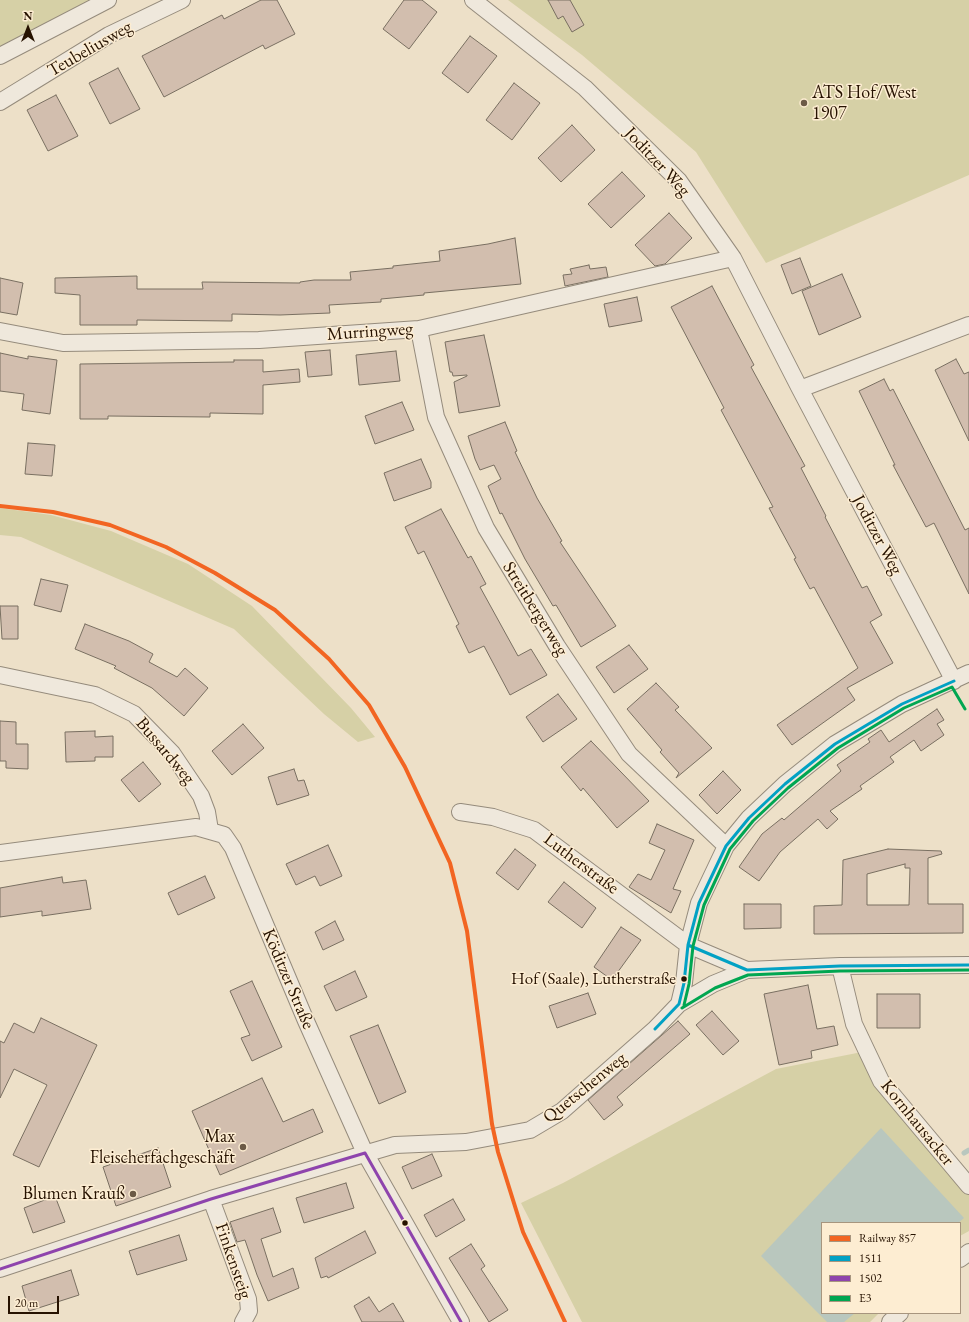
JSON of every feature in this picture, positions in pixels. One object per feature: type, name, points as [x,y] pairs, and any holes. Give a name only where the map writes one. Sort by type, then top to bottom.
[{"type":"street","points":[[0,56],[108,0]]},
{"type":"street","name":"Teubeliusweg","points":[[0,102],[109,35],[182,0]]},
{"type":"street","name":"Joditzer Weg","points":[[473,0],[585,88],[679,181],[733,258],[800,389],[954,681]]},
{"type":"street","name":"Murringweg","points":[[0,331],[63,343],[259,340],[419,328],[733,258]]},
{"type":"street","points":[[800,389],[969,325]]},
{"type":"street","name":"Streitbergerweg","points":[[419,328],[436,417],[486,528],[558,646],[629,754],[726,846]]},
{"type":"street","points":[[679,1004],[684,983],[688,945],[699,903],[726,846],[749,818],[786,784],[835,744],[902,704],[969,673]]},
{"type":"street","name":"Bussardweg","points":[[0,675],[95,695],[134,714],[172,753],[202,796],[208,812],[210,830]]},
{"type":"street","name":"Lutherstraße","points":[[460,812],[493,817],[534,830],[688,945],[747,970]]},
{"type":"street","name":"Köditzer Straße","points":[[0,853],[196,827],[210,830],[224,836],[233,848],[306,1021],[365,1153],[461,1322]]},
{"type":"street","points":[[679,1004],[713,984],[747,970],[840,966],[969,965]]},
{"type":"street","name":"Kornhausacker","points":[[840,966],[854,1024],[881,1081],[969,1186]]},
{"type":"street","name":"Quetschenweg","points":[[0,1269],[211,1199],[394,1145],[466,1142],[530,1130],[562,1111],[655,1029],[679,1004]]},
{"type":"street","name":"Finkensteig","points":[[211,1199],[248,1299],[249,1311],[243,1322]]},
{"type":"street","points":[[890,1322],[899,1314]]},
{"type":"shaded area","points":[[0,0],[108,0],[0,56]]},
{"type":"shaded area","name":"ATS Hof/West 1907","points":[[508,0],[969,0],[969,175],[766,263],[696,152],[582,55]]},
{"type":"shaded area","points":[[0,508],[51,515],[111,531],[188,564],[252,606],[351,708],[375,737],[358,742],[324,714],[234,629],[21,537],[0,535]]},
{"type":"shaded area","points":[[867,1051],[969,1186],[969,1231],[961,1235],[961,1222],[821,1222],[821,1314],[878,1314],[870,1322],[582,1322],[521,1203],[563,1183],[776,1069]]},
{"type":"shaded area","points":[[881,1128],[964,1218],[959,1222],[821,1222],[821,1314],[854,1314],[844,1322],[827,1322],[761,1256]]},
{"type":"building","points":[[261,0],[277,0],[295,34],[265,49],[263,45],[164,97],[142,56],[222,15],[224,19]]},
{"type":"building","points":[[404,0],[422,0],[437,12],[409,49],[383,29]]},
{"type":"building","points":[[548,0],[570,0],[584,25],[572,32],[563,16],[558,19]]},
{"type":"building","points":[[470,36],[497,56],[468,93],[442,73]]},
{"type":"building","points":[[118,68],[140,109],[110,124],[89,83]]},
{"type":"building","points":[[514,83],[540,103],[512,140],[486,120]]},
{"type":"building","points":[[56,95],[78,136],[48,151],[27,110]]},
{"type":"building","points":[[572,125],[595,150],[561,182],[538,158]]},
{"type":"building","points":[[622,172],[645,196],[611,228],[588,204]]},
{"type":"building","points":[[669,213],[692,238],[665,264],[655,266],[635,245]]},
{"type":"building","points":[[515,238],[521,284],[424,293],[424,295],[381,299],[381,302],[329,305],[330,313],[280,315],[232,314],[232,321],[137,320],[137,325],[80,325],[80,295],[55,293],[55,278],[137,276],[137,289],[203,289],[202,282],[300,283],[314,280],[351,280],[350,272],[393,268],[393,266],[440,261],[439,251],[488,244]]},
{"type":"building","points":[[800,258],[811,286],[792,294],[781,265]]},
{"type":"building","points":[[589,265],[590,269],[606,267],[608,277],[565,286],[563,275],[572,274],[570,269]]},
{"type":"building","points":[[842,274],[861,317],[819,335],[802,291]]},
{"type":"building","points":[[0,278],[23,283],[17,315],[0,312]]},
{"type":"building","points":[[712,286],[754,365],[751,367],[805,466],[801,468],[826,516],[825,517],[862,588],[867,586],[882,615],[870,622],[893,663],[847,688],[855,700],[792,745],[777,725],[858,668],[814,587],[810,589],[794,559],[796,558],[769,508],[773,507],[721,410],[724,408],[671,307]]},
{"type":"building","points":[[637,297],[642,321],[609,327],[604,304]]},
{"type":"building","points":[[484,335],[500,406],[459,413],[454,382],[467,375],[453,376],[452,372],[450,372],[445,342]]},
{"type":"building","points":[[330,350],[332,375],[308,377],[305,352]]},
{"type":"building","points":[[396,351],[400,381],[359,385],[356,355]]},
{"type":"building","points":[[0,353],[28,359],[28,356],[57,360],[50,414],[22,410],[24,394],[0,391]]},
{"type":"building","points":[[956,359],[964,374],[969,372],[969,441],[935,370]]},
{"type":"building","points":[[234,360],[263,360],[263,372],[299,369],[300,382],[263,385],[263,414],[210,413],[210,417],[108,416],[108,419],[80,419],[80,364],[234,362]]},
{"type":"building","points":[[884,379],[890,391],[893,389],[965,530],[969,528],[969,594],[934,523],[926,527],[893,465],[895,465],[859,391]]},
{"type":"building","points":[[402,402],[414,430],[375,444],[365,416]]},
{"type":"building","points":[[505,422],[517,451],[515,452],[537,498],[562,541],[560,542],[616,626],[581,647],[556,605],[553,606],[525,559],[502,513],[500,514],[488,486],[501,479],[494,465],[480,470],[475,459],[468,436]]},
{"type":"building","points":[[28,443],[55,445],[52,476],[25,474]]},
{"type":"building","points":[[421,459],[431,482],[431,488],[394,501],[384,473]]},
{"type":"building","points":[[441,509],[468,558],[471,556],[486,584],[480,587],[518,656],[531,649],[547,675],[510,695],[484,646],[469,653],[456,626],[459,624],[424,551],[418,554],[405,527]]},
{"type":"building","points":[[41,579],[68,585],[61,612],[34,605]]},
{"type":"building","points":[[0,606],[18,606],[18,639],[2,639]]},
{"type":"building","points":[[85,624],[129,641],[153,654],[149,662],[177,677],[185,668],[208,688],[184,716],[152,688],[114,668],[116,666],[75,649]]},
{"type":"building","points":[[629,645],[648,669],[614,693],[596,667]]},
{"type":"building","points":[[656,683],[679,707],[675,710],[712,748],[676,778],[679,773],[660,752],[662,750],[627,709]]},
{"type":"building","points":[[558,694],[577,719],[543,742],[526,717]]},
{"type":"building","points":[[937,709],[944,720],[937,724],[944,735],[921,751],[914,740],[890,757],[894,762],[860,786],[862,789],[830,811],[838,819],[827,829],[818,819],[780,852],[759,881],[739,867],[762,834],[782,818],[784,820],[841,771],[837,765],[870,742],[868,739],[881,730],[889,742]]},
{"type":"building","points":[[0,721],[16,722],[16,744],[28,744],[28,769],[6,768],[6,761],[0,761]]},
{"type":"building","points":[[243,724],[264,748],[232,775],[212,751]]},
{"type":"building","points":[[95,731],[95,737],[113,736],[113,757],[95,757],[95,761],[66,762],[65,732]]},
{"type":"building","points":[[591,741],[649,801],[617,828],[583,788],[581,791],[561,767]]},
{"type":"building","points":[[143,762],[161,784],[139,802],[121,780]]},
{"type":"building","points":[[294,769],[298,781],[304,780],[309,795],[277,805],[268,777]]},
{"type":"building","points":[[723,771],[741,790],[717,814],[699,795]]},
{"type":"building","points":[[657,824],[694,840],[673,889],[681,891],[671,913],[629,887],[638,874],[651,880],[665,850],[649,843]]},
{"type":"building","points":[[328,845],[342,876],[320,886],[315,876],[296,885],[286,864]]},
{"type":"building","points":[[515,849],[536,865],[518,890],[496,873]]},
{"type":"building","points":[[888,849],[941,851],[942,854],[928,858],[928,904],[963,904],[963,933],[814,934],[814,906],[842,905],[843,860]],"holes":[[[905,864],[905,868],[910,868],[909,905],[867,905],[867,874]]]},
{"type":"building","points":[[205,876],[215,898],[178,915],[168,893]]},
{"type":"building","points":[[62,877],[63,883],[86,880],[91,909],[42,916],[42,911],[0,917],[0,888]]},
{"type":"building","points":[[564,882],[596,908],[582,928],[548,902]]},
{"type":"building","points":[[744,904],[781,904],[781,928],[744,929]]},
{"type":"building","points":[[335,921],[344,940],[323,950],[315,932]]},
{"type":"building","points":[[621,927],[641,940],[612,980],[594,967]]},
{"type":"building","points":[[355,971],[367,997],[336,1011],[324,986]]},
{"type":"building","points":[[252,981],[282,1047],[252,1061],[241,1038],[250,1035],[230,991]]},
{"type":"building","points":[[808,985],[817,1029],[834,1026],[838,1045],[811,1051],[812,1058],[779,1065],[764,994]]},
{"type":"building","points":[[588,993],[596,1014],[557,1028],[549,1006]]},
{"type":"building","points":[[877,994],[920,994],[920,1028],[877,1028]]},
{"type":"building","points":[[712,1011],[739,1041],[723,1055],[696,1025]]},
{"type":"building","points":[[41,1018],[97,1045],[39,1167],[13,1155],[47,1085],[14,1069],[0,1098],[0,1041],[4,1043],[14,1023],[34,1033]]},
{"type":"building","points":[[678,1021],[690,1034],[617,1097],[623,1105],[604,1120],[588,1100]]},
{"type":"building","points":[[378,1025],[406,1092],[379,1104],[350,1036]]},
{"type":"building","points":[[262,1078],[283,1122],[313,1109],[323,1132],[220,1175],[192,1111]]},
{"type":"building","points":[[158,1148],[171,1187],[116,1206],[103,1167]]},
{"type":"building","points":[[432,1154],[442,1176],[412,1189],[402,1167]]},
{"type":"building","points":[[346,1183],[354,1208],[304,1223],[296,1198]]},
{"type":"building","points":[[55,1196],[65,1222],[33,1233],[24,1208]]},
{"type":"building","points":[[453,1199],[465,1220],[436,1237],[424,1215]]},
{"type":"building","points":[[273,1208],[281,1232],[261,1239],[273,1277],[293,1268],[299,1288],[268,1301],[245,1240],[237,1242],[230,1222]]},
{"type":"building","points":[[365,1231],[376,1253],[328,1278],[327,1276],[321,1278],[315,1258]]},
{"type":"building","points":[[179,1235],[187,1260],[137,1275],[129,1251]]},
{"type":"building","points":[[471,1244],[485,1266],[481,1269],[508,1310],[489,1322],[449,1258]]},
{"type":"building","points":[[71,1270],[79,1295],[29,1311],[22,1286]]},
{"type":"building","points":[[369,1297],[379,1312],[393,1303],[404,1322],[362,1322],[354,1306]]},
{"type":"waterway","points":[[964,1153],[969,1150]]},
{"type":"rail line","name":"857","points":[[0,506],[53,512],[110,525],[166,547],[215,573],[275,610],[329,659],[369,705],[405,767],[450,863],[467,931],[492,1124],[498,1152],[523,1232],[565,1322]]},
{"type":"transit line","name":"1511","points":[[655,1029],[679,1004],[684,983],[688,945],[699,903],[726,846],[749,818],[785,784],[835,744],[902,704],[954,681]]},
{"type":"transit line","name":"E3","points":[[684,1005],[689,984],[693,946],[704,905],[730,849],[753,821],[788,788],[838,748],[904,708],[952,687],[965,709]]},
{"type":"transit line","name":"1511","points":[[688,945],[747,970],[840,966],[969,965]]},
{"type":"transit line","name":"E3","points":[[682,1008],[715,988],[748,975],[840,971],[969,970]]},
{"type":"transit line","name":"1502","points":[[365,1153],[461,1322]]},
{"type":"transit line","name":"1502","points":[[0,1269],[211,1199],[365,1153]]},
{"type":"place","name":"ATS Hof/West 1907","points":[[804,103]]},
{"type":"place","name":"Hof (Saale), Lutherstraße","points":[[684,979]]},
{"type":"place","name":"Max Fleischerfachgeschäft","points":[[243,1147]]},
{"type":"place","name":"Blumen Krauß","points":[[133,1194]]}]
